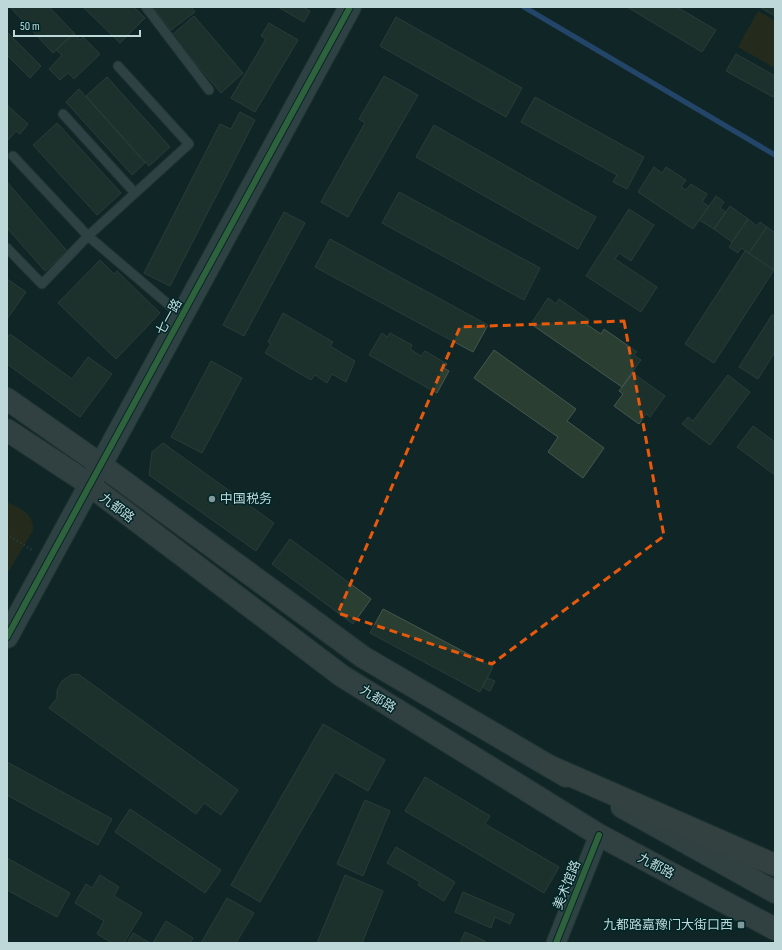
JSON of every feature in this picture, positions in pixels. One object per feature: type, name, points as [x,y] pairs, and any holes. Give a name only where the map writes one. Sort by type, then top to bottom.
[{"type":"highway","points":[[549,766],[775,865]]},
{"type":"main road","name":"九都路","points":[[7,399],[362,657],[549,766],[775,892]]},
{"type":"main road","name":"九都路","points":[[7,430],[80,478],[89,487],[342,676],[599,835],[775,929]]},
{"type":"street","name":"七一路","points":[[7,637],[350,7]]},
{"type":"street","name":"美术馆路","points":[[556,943],[599,835]]},
{"type":"lane","points":[[146,7],[209,90]]},
{"type":"lane","points":[[7,248],[42,284],[88,236],[189,144],[118,66]]},
{"type":"lane","points":[[63,114],[135,193]]},
{"type":"lane","points":[[13,156],[88,236],[182,316]]},
{"type":"path","points":[[7,534],[49,560]]},
{"type":"highlighted area","points":[[624,321],[664,536],[492,664],[338,613],[460,327]]},
{"type":"shaded area","points":[[758,11],[775,21],[775,68],[738,47]]},
{"type":"shaded area","points":[[7,502],[25,512],[31,519],[33,530],[7,574]]},
{"type":"building","points":[[10,7],[49,7],[74,33],[53,53]]},
{"type":"building","points":[[83,7],[134,7],[145,18],[120,43]]},
{"type":"building","points":[[153,7],[191,7],[195,12],[171,30]]},
{"type":"building","points":[[278,7],[303,7],[310,11],[304,22]]},
{"type":"building","points":[[627,7],[677,7],[716,30],[702,52]]},
{"type":"building","points":[[775,7],[775,16],[761,8]]},
{"type":"building","points":[[194,16],[243,73],[221,93],[172,35]]},
{"type":"building","points":[[396,17],[522,88],[506,117],[380,46]]},
{"type":"building","points":[[269,23],[298,40],[255,112],[231,98],[266,39],[261,36]]},
{"type":"building","points":[[7,32],[41,66],[30,78],[7,55]]},
{"type":"building","points":[[74,33],[80,40],[83,37],[100,54],[74,79],[68,73],[60,80],[49,69],[62,55],[56,50]]},
{"type":"building","points":[[736,54],[775,76],[775,93],[773,97],[726,71]]},
{"type":"building","points":[[384,76],[418,95],[348,217],[321,202],[365,123],[359,119]]},
{"type":"building","points":[[107,77],[170,147],[149,166],[86,96]]},
{"type":"building","points":[[79,89],[145,163],[132,175],[66,102]]},
{"type":"building","points":[[535,97],[644,157],[627,189],[613,182],[617,175],[521,122]]},
{"type":"building","points":[[7,105],[28,124],[20,134],[16,131],[7,141]]},
{"type":"building","points":[[240,112],[255,120],[170,286],[144,273],[220,124],[231,129]]},
{"type":"building","points":[[57,123],[121,193],[97,215],[33,145]]},
{"type":"building","points":[[434,125],[596,217],[578,249],[416,157]]},
{"type":"building","points":[[654,167],[662,173],[666,167],[686,180],[681,187],[686,190],[691,184],[707,194],[702,202],[709,206],[693,229],[638,192]]},
{"type":"building","points":[[7,182],[67,251],[45,271],[7,228]]},
{"type":"building","points":[[399,192],[540,268],[524,300],[382,223]]},
{"type":"building","points":[[716,196],[724,202],[720,208],[726,212],[714,229],[699,220]]},
{"type":"building","points":[[730,206],[748,219],[732,242],[714,229]]},
{"type":"building","points":[[629,209],[654,225],[631,261],[619,253],[615,259],[657,287],[641,312],[586,276]]},
{"type":"building","points":[[284,212],[305,223],[244,336],[223,325]]},
{"type":"building","points":[[748,219],[757,226],[760,222],[767,227],[749,253],[741,248],[738,253],[729,247]]},
{"type":"building","points":[[767,227],[775,233],[774,270],[749,253]]},
{"type":"building","points":[[330,239],[488,325],[473,352],[315,267]]},
{"type":"building","points":[[745,251],[774,270],[714,363],[685,344]]},
{"type":"building","points":[[100,260],[114,274],[117,271],[160,313],[116,359],[58,303]]},
{"type":"building","points":[[7,279],[26,292],[7,319]]},
{"type":"building","points":[[548,298],[556,304],[559,299],[589,320],[586,324],[601,334],[604,329],[637,352],[634,355],[641,360],[622,387],[531,324]]},
{"type":"building","points":[[283,313],[333,342],[330,346],[355,361],[346,382],[332,374],[327,383],[315,375],[311,380],[265,353],[271,344],[268,342]]},
{"type":"building","points":[[772,315],[775,317],[775,352],[758,379],[739,367]]},
{"type":"building","points":[[382,333],[387,337],[390,333],[412,345],[410,349],[421,356],[425,351],[447,364],[444,368],[449,371],[437,393],[369,355]]},
{"type":"building","points":[[10,334],[72,379],[88,357],[112,374],[80,417],[7,364],[7,338]]},
{"type":"building","points":[[494,350],[576,409],[567,421],[604,448],[583,478],[548,452],[558,437],[474,378]]},
{"type":"building","points":[[211,361],[242,378],[202,453],[171,437]]},
{"type":"building","points":[[633,373],[665,396],[650,417],[646,414],[639,424],[614,406],[623,394],[619,391]]},
{"type":"building","points":[[728,375],[750,392],[710,445],[682,424],[688,417],[693,421]]},
{"type":"building","points":[[753,426],[775,442],[775,475],[737,447]]},
{"type":"building","name":"中国税务","points":[[163,443],[274,523],[256,551],[149,475],[152,452]]},
{"type":"building","points":[[290,539],[371,599],[353,624],[272,564]]},
{"type":"building","points":[[383,609],[493,667],[480,692],[370,633]]},
{"type":"building","points":[[78,674],[238,790],[221,815],[204,803],[196,814],[49,708],[57,698],[57,690],[62,681],[71,675]]},
{"type":"building","points":[[487,678],[495,681],[490,691],[482,687]]},
{"type":"building","points":[[323,724],[385,760],[368,791],[335,772],[260,902],[231,885]]},
{"type":"building","points":[[7,762],[112,819],[98,845],[7,795]]},
{"type":"building","points":[[425,777],[490,816],[485,824],[559,867],[544,893],[405,811]]},
{"type":"building","points":[[365,800],[390,811],[363,876],[337,864]]},
{"type":"building","points":[[130,809],[221,870],[205,893],[115,832]]},
{"type":"building","points":[[396,847],[455,882],[444,901],[418,885],[420,882],[387,863]]},
{"type":"building","points":[[7,858],[70,893],[57,917],[7,890]]},
{"type":"building","points":[[100,875],[119,887],[114,896],[142,913],[124,943],[112,943],[97,934],[104,921],[75,903],[86,884],[92,888]]},
{"type":"building","points":[[345,875],[383,891],[362,943],[317,943]]},
{"type":"building","points":[[463,892],[514,914],[510,924],[495,917],[491,928],[455,912]]},
{"type":"building","points":[[227,898],[254,913],[236,943],[201,943]]},
{"type":"building","points":[[166,921],[193,938],[190,943],[153,943]]},
{"type":"building","points":[[465,932],[485,941],[485,943],[460,943]]},
{"type":"building","points":[[133,933],[150,943],[127,943]]},
{"type":"waterway","points":[[524,7],[775,155]]},
{"type":"cycle path","points":[[7,637],[350,7]]},
{"type":"cycle path","points":[[556,943],[599,835]]},
{"type":"place","name":"中国税务","points":[[212,499]]},
{"type":"place","name":"九都路嘉豫门大街口西","points":[[741,925]]}]
